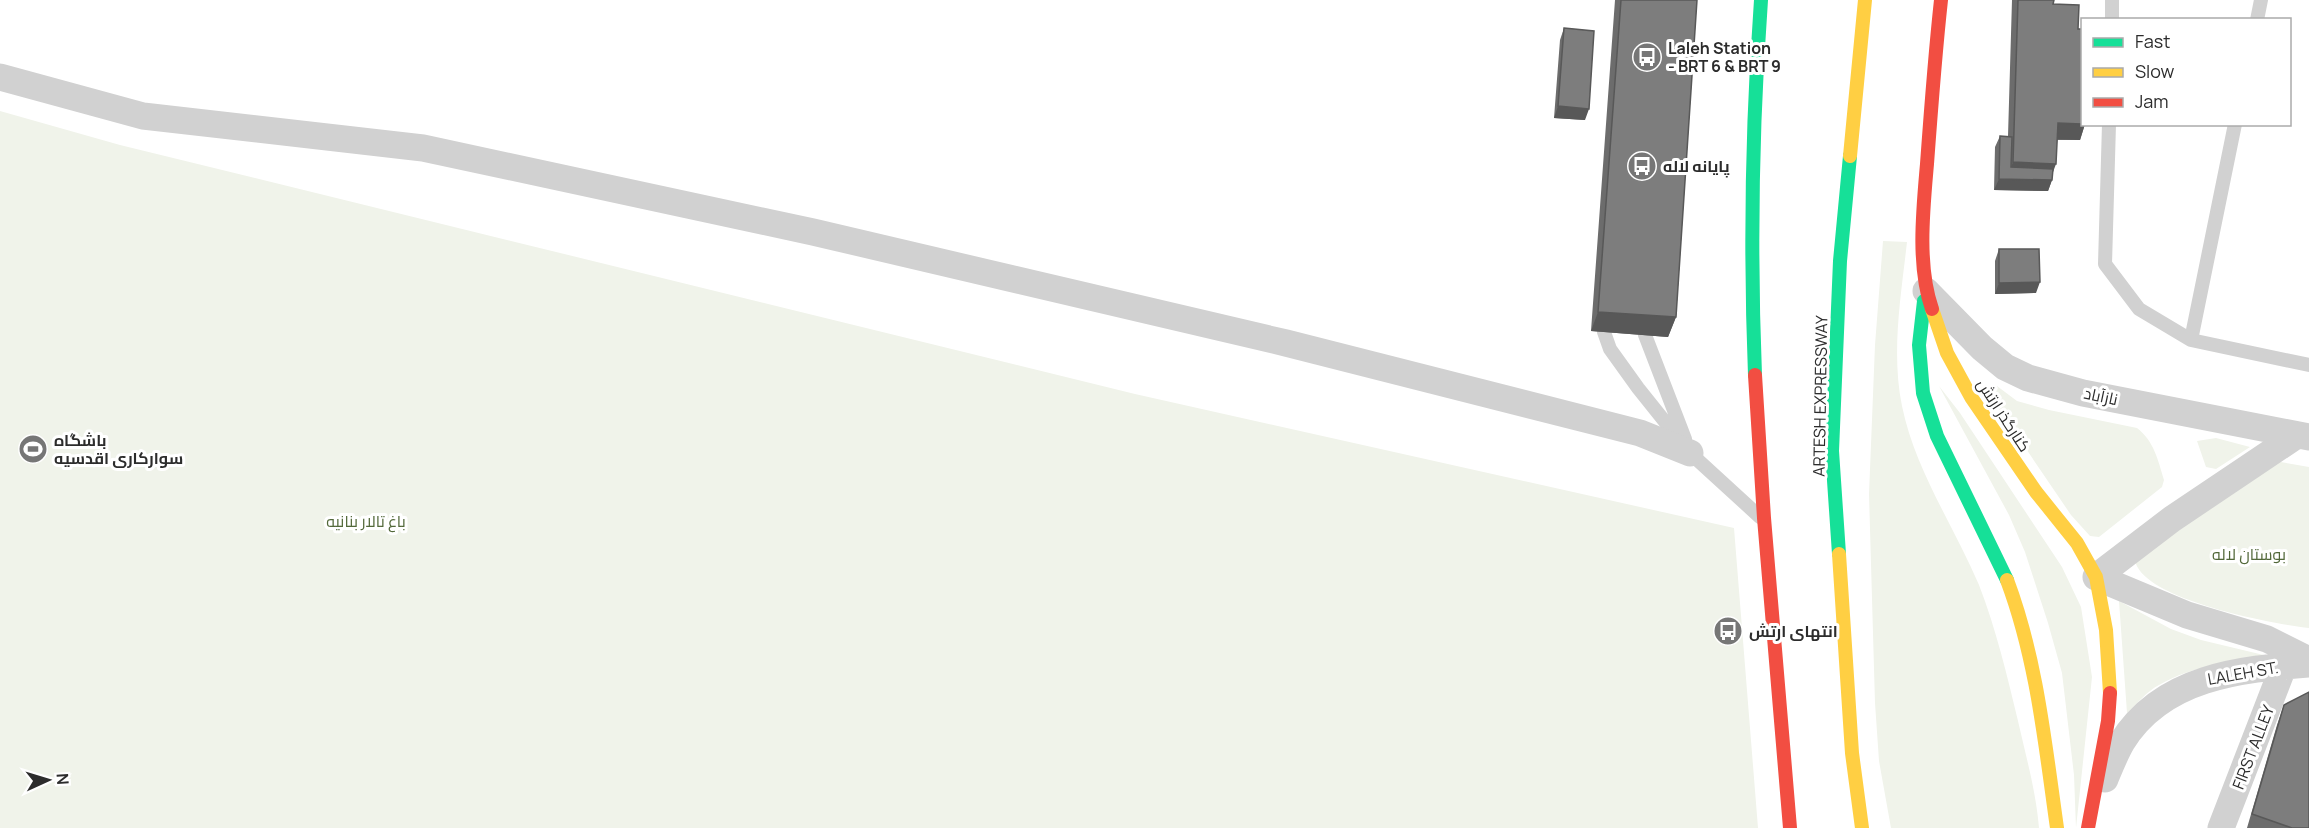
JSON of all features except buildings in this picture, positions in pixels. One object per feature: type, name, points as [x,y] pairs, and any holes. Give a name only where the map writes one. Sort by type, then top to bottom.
[{"type":"main road","points":[[1761,0],[1752,132],[1750,217],[1756,385],[1790,828]]},
{"type":"main road","name":"ARTESH EXPRESSWAY","points":[[1862,828],[1852,753],[1833,451],[1840,261],[1865,0]]},
{"type":"main road","name":"کنارگذر ارتش","points":[[1941,0],[1923,216],[1925,290],[1947,353],[1971,397],[2036,492],[2077,543],[2096,577],[2106,630],[2110,692],[2108,721],[2091,815]]},
{"type":"main road","points":[[1925,290],[1919,345],[1923,393],[1937,436],[1992,546],[2021,617],[2035,675],[2057,828]]},
{"type":"street","points":[[0,77],[143,116],[423,148],[802,229],[1298,346],[1640,433],[1690,453]]},
{"type":"street","name":"نازآباد","points":[[1925,290],[1982,348],[2005,367],[2028,378],[2084,393],[2303,436]]},
{"type":"street","points":[[2096,577],[2172,519],[2303,436]]},
{"type":"street","name":"LALEH ST.","points":[[2096,577],[2187,615],[2266,639],[2301,663]]},
{"type":"street","name":"LALEH ST.","points":[[2091,815],[2123,741],[2144,716],[2171,694],[2198,681],[2229,672],[2301,663]]},
{"type":"street","name":"FIRST ALLEY","points":[[2221,828],[2301,663]]},
{"type":"lane","points":[[2112,0],[2112,18]]},
{"type":"lane","points":[[2257,18],[2261,0]]},
{"type":"lane","points":[[2109,126],[2105,264],[2139,309],[2191,340],[2309,365]]},
{"type":"lane","points":[[2191,340],[2235,126]]},
{"type":"lane","points":[[1607,298],[1604,332],[1610,349],[1690,453],[1766,523]]},
{"type":"lane","points":[[1648,300],[1645,335],[1690,453]]},
{"type":"green space","name":"باغ تالار بنانیه","points":[[0,111],[120,145],[1135,394],[1734,528],[1758,828],[0,828]]},
{"type":"green space","points":[[1883,241],[1907,242],[1900,303],[1897,365],[1902,406],[1908,430],[1925,475],[1969,563],[1991,618],[2027,761],[2036,801],[2039,828],[1891,828],[1879,761],[1875,703],[1869,494],[1875,345]]},
{"type":"green space","points":[[1939,386],[1960,413],[2062,567],[2081,607],[2092,677],[2076,828],[2074,775],[2062,673],[2048,623],[2025,552],[2009,515]]},
{"type":"green space","points":[[1997,386],[2017,401],[2137,428],[2148,439],[2155,451],[2164,480],[2162,487],[2099,537],[2090,536],[2071,515],[1988,393]]},
{"type":"green space","points":[[2216,438],[2250,447],[2216,469],[2206,467],[2197,441]]},
{"type":"green space","name":"بوستان لاله","points":[[2275,461],[2309,467],[2309,628],[2212,608],[2161,587],[2144,575],[2135,561]]},
{"type":"green space","points":[[2119,601],[2171,629],[2201,640],[2272,657],[2228,662],[2200,668],[2172,678],[2146,694],[2127,713]]},
{"type":"traffic: fast","points":[[1755,375],[1753,188],[1761,0]]},
{"type":"traffic: fast","points":[[1839,554],[1832,451],[1840,261],[1850,156]]},
{"type":"traffic: fast","points":[[1924,301],[1919,345],[1923,393],[1937,436],[2007,580]]},
{"type":"traffic: slow","points":[[1850,156],[1865,0]]},
{"type":"traffic: slow","points":[[1932,309],[1947,353],[1971,397],[2036,492],[2077,543],[2096,577],[2106,630],[2110,693]]},
{"type":"traffic: slow","points":[[1839,554],[1852,753],[1862,828]]},
{"type":"traffic: slow","points":[[2007,580],[2033,671],[2057,828]]},
{"type":"traffic: jam","points":[[1932,309],[1924,275],[1923,219],[1941,0]]},
{"type":"traffic: jam","points":[[1755,375],[1764,518],[1790,828]]},
{"type":"traffic: jam","points":[[2088,828],[2108,721],[2110,693]]},
{"type":"place","name":"Laleh Station - BRT 6 & BRT 9","points":[[1647,57]]},
{"type":"place","name":"پایانه لاله","points":[[1642,166]]},
{"type":"place","name":"باشگاه سوارکاری اقدسیه","points":[[33,449]]},
{"type":"place","name":"انتهای ارتش","points":[[1728,631]]}]
